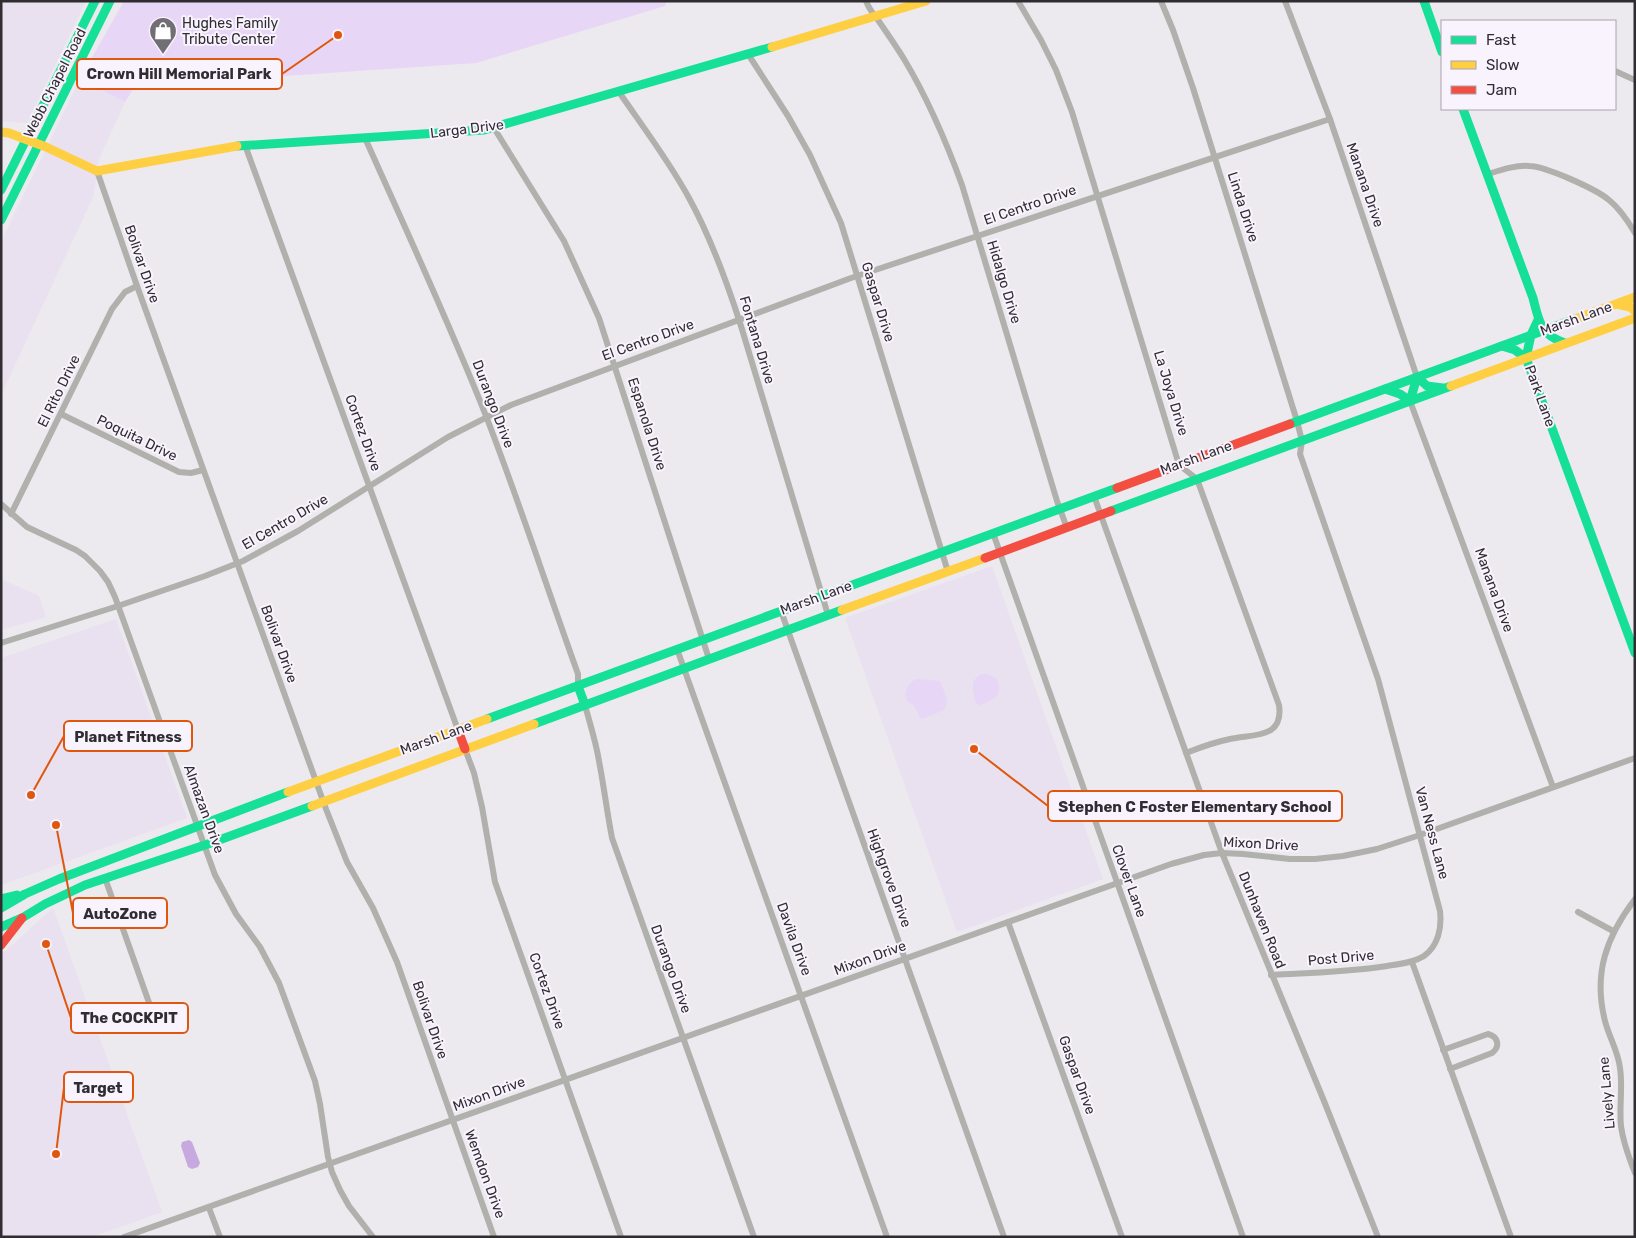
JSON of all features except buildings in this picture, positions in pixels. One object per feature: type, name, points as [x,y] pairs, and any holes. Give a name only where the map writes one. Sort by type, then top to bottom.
[{"type":"main road","name":"Webb Chapel Road","points":[[1,190],[95,1]]},
{"type":"main road","name":"Webb Chapel Road","points":[[1,220],[110,1]]},
{"type":"main road","name":"Larga Drive","points":[[97,171],[245,145],[461,132],[494,128],[926,1]]},
{"type":"main road","points":[[1424,1],[1441,49]]},
{"type":"main road","points":[[76,42],[88,46]]},
{"type":"main road","points":[[1463,110],[1533,298],[1538,320],[1543,331],[1554,341],[1566,344]]},
{"type":"main road","points":[[1,132],[27,140],[97,171]]},
{"type":"main road","name":"Marsh Lane","points":[[1,908],[25,894],[58,879],[197,826],[1635,297]]},
{"type":"main road","points":[[1617,304],[1635,311]]},
{"type":"main road","name":"Marsh Lane","points":[[1,927],[85,885],[204,845],[1635,318]]},
{"type":"main road","name":"Park Lane","points":[[1538,320],[1531,335],[1526,358],[1635,653]]},
{"type":"main road","points":[[1502,346],[1519,352],[1526,358]]},
{"type":"main road","points":[[1385,389],[1400,394],[1410,401],[1417,377],[1428,386],[1444,388]]},
{"type":"main road","points":[[578,686],[585,705]]},
{"type":"main road","points":[[458,730],[466,749]]},
{"type":"main road","points":[[100,864],[105,878]]},
{"type":"main road","points":[[1,899],[25,894]]},
{"type":"main road","points":[[1,945],[10,936],[22,918]]},
{"type":"street","name":"Hidalgo Drive","points":[[866,1],[869,9],[904,59],[933,113],[962,185],[1066,528]]},
{"type":"street","name":"La Joya Drive","points":[[1018,1],[1056,70],[1072,112],[1180,465]]},
{"type":"street","name":"Linda Drive","points":[[1162,1],[1182,54],[1298,421]]},
{"type":"street","name":"Manana Drive","points":[[1285,1],[1330,119],[1417,377]]},
{"type":"street","name":"Gaspar Drive","points":[[748,54],[788,116],[810,155],[841,223],[948,572]]},
{"type":"street","points":[[1616,71],[1635,80]]},
{"type":"street","name":"Fontana Drive","points":[[619,92],[667,161],[689,197],[707,233],[739,320],[828,615]]},
{"type":"street","name":"El Centro Drive","points":[[1,643],[118,606],[237,564],[291,535],[448,437],[511,405],[858,276],[1330,119]]},
{"type":"street","name":"Espanola Drive","points":[[494,128],[564,241],[599,318],[709,659]]},
{"type":"street","name":"Durango Drive","points":[[365,138],[421,262],[486,417],[578,674],[578,686]]},
{"type":"street","name":"Cortez Drive","points":[[245,145],[458,730]]},
{"type":"street","points":[[1488,174],[1517,166],[1531,166],[1554,172],[1608,199],[1622,212],[1635,233]]},
{"type":"street","name":"Bolivar Drive","points":[[97,171],[136,286],[323,801],[346,862],[373,908],[396,962],[452,1120]]},
{"type":"street","name":"El Rito Drive","points":[[11,514],[112,309],[125,292],[136,286]]},
{"type":"street","name":"Manana Drive","points":[[1410,401],[1553,788]]},
{"type":"street","name":"Poquita Drive","points":[[61,414],[179,472],[190,474],[203,470]]},
{"type":"street","name":"Van Ness Lane","points":[[1298,421],[1302,440],[1300,454],[1366,640],[1440,912],[1442,922],[1433,946],[1425,955],[1412,962]]},
{"type":"street","points":[[1180,465],[1197,479],[1279,705],[1280,714],[1274,729],[1262,735],[1232,738],[1210,743],[1186,753]]},
{"type":"street","name":"Dunhaven Road","points":[[1094,496],[1222,853],[1378,1237]]},
{"type":"street","name":"Almazan Drive","points":[[1,504],[28,527],[76,550],[104,576],[118,606],[215,875],[236,914],[260,947],[279,983],[315,1081],[330,1164],[340,1190],[373,1237]]},
{"type":"street","name":"Clover Lane","points":[[992,534],[1243,1237]]},
{"type":"street","name":"Highgrove Drive","points":[[781,611],[1004,1237]]},
{"type":"street","name":"Davila Drive","points":[[677,650],[887,1237]]},
{"type":"street","name":"Durango Drive","points":[[585,705],[600,763],[612,838],[754,1237]]},
{"type":"street","name":"Cortez Drive","points":[[466,749],[482,807],[495,882],[621,1237]]},
{"type":"street","name":"Mixon Drive","points":[[124,1237],[1171,864],[1204,855],[1222,853],[1315,859],[1377,849],[1635,758]]},
{"type":"street","points":[[105,878],[159,1031]]},
{"type":"street","name":"Lively Lane","points":[[1635,900],[1613,931],[1604,954],[1600,996],[1605,1022],[1617,1051],[1620,1070],[1621,1126],[1635,1173]]},
{"type":"street","points":[[1578,912],[1613,931]]},
{"type":"street","name":"Gaspar Drive","points":[[1008,922],[1122,1237]]},
{"type":"street","points":[[1412,962],[1510,1237]]},
{"type":"street","name":"Post Drive","points":[[1271,975],[1354,971],[1412,962]]},
{"type":"street","points":[[1443,1050],[1488,1034],[1498,1042],[1496,1049],[1492,1053],[1450,1069]]},
{"type":"street","name":"Wemdon Drive","points":[[452,1120],[494,1237]]},
{"type":"street","points":[[209,1208],[220,1237]]},
{"type":"shaded area","points":[[1,1],[86,1],[27,123],[1,121]]},
{"type":"shaded area","points":[[124,1],[666,1],[665,6],[476,63],[135,86],[125,102],[80,79]]},
{"type":"shaded area","points":[[80,79],[125,102],[99,159],[93,197],[1,395],[1,242]]},
{"type":"shaded area","points":[[992,566],[1103,879],[957,932],[845,618]]},
{"type":"shaded area","points":[[1,579],[39,596],[46,617],[1,630]]},
{"type":"shaded area","points":[[116,619],[187,818],[1,885],[1,658]]},
{"type":"shaded area","points":[[982,674],[996,678],[999,693],[993,699],[979,705],[975,702],[973,683]]},
{"type":"shaded area","points":[[916,679],[940,681],[947,700],[944,710],[922,719],[919,716],[912,704],[908,702],[905,694],[911,682]]},
{"type":"shaded area","points":[[53,908],[162,1212],[92,1237],[1,1237],[1,955]]},
{"type":"shaded area","points":[[189,1140],[192,1142],[200,1163],[198,1167],[192,1169],[188,1167],[181,1146],[182,1142]]},
{"type":"traffic: fast","points":[[1,190],[95,1]]},
{"type":"traffic: fast","points":[[1,220],[110,1]]},
{"type":"traffic: fast","points":[[1424,1],[1441,49]]},
{"type":"traffic: fast","points":[[237,146],[484,130],[772,47]]},
{"type":"traffic: fast","points":[[1463,110],[1533,298],[1539,320],[1550,336],[1565,343]]},
{"type":"traffic: fast","points":[[1290,424],[1575,319]]},
{"type":"traffic: fast","points":[[1538,320],[1531,335],[1526,358],[1635,653]]},
{"type":"traffic: fast","points":[[1502,346],[1515,350],[1526,358]]},
{"type":"traffic: fast","points":[[1385,389],[1400,394],[1410,401],[1417,377],[1427,386],[1443,388]]},
{"type":"traffic: fast","points":[[1111,511],[1451,386]]},
{"type":"traffic: fast","points":[[487,719],[1117,488]]},
{"type":"traffic: fast","points":[[534,724],[842,610]]},
{"type":"traffic: fast","points":[[578,686],[585,705]]},
{"type":"traffic: fast","points":[[1,908],[25,894],[59,879],[288,792]]},
{"type":"traffic: fast","points":[[1,927],[85,885],[211,843],[312,806]]},
{"type":"traffic: fast","points":[[1,899],[17,895]]},
{"type":"traffic: slow","points":[[772,47],[926,1]]},
{"type":"traffic: slow","points":[[1,132],[9,133],[46,147],[97,171],[237,146]]},
{"type":"traffic: slow","points":[[1575,319],[1635,297]]},
{"type":"traffic: slow","points":[[1617,304],[1630,307],[1635,311]]},
{"type":"traffic: slow","points":[[1451,386],[1635,318]]},
{"type":"traffic: slow","points":[[842,610],[985,558]]},
{"type":"traffic: slow","points":[[288,792],[487,719]]},
{"type":"traffic: slow","points":[[312,806],[534,724]]},
{"type":"traffic: jam","points":[[1117,488],[1290,424]]},
{"type":"traffic: jam","points":[[985,558],[1111,511]]},
{"type":"traffic: jam","points":[[458,730],[465,749]]},
{"type":"traffic: jam","points":[[1,945],[22,918]]},
{"type":"place","name":"Crown Hill Memorial Park","points":[[338,35]]},
{"type":"place","name":"Hughes Family Tribute Center","points":[[163,55]]},
{"type":"place","name":"Stephen C Foster Elementary School","points":[[974,749]]},
{"type":"place","name":"Planet Fitness","points":[[31,795]]},
{"type":"place","name":"AutoZone","points":[[56,825]]},
{"type":"place","name":"The COCKPIT","points":[[46,944]]},
{"type":"place","name":"Target","points":[[56,1154]]}]
